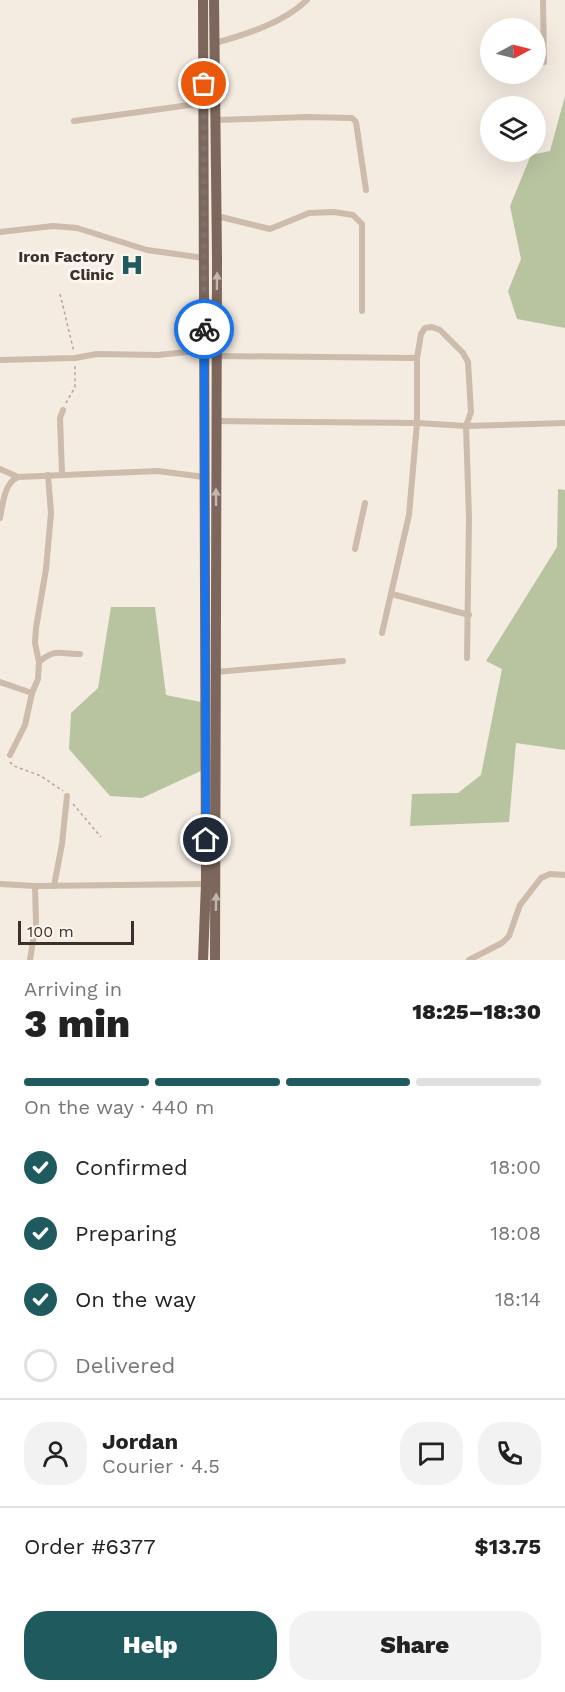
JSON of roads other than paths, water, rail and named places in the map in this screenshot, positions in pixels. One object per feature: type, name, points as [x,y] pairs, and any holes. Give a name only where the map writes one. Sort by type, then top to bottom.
[{"type":"main road","points":[[203,0],[206,884],[203,960]]},
{"type":"main road","points":[[214,0],[217,216],[215,960]]},
{"type":"street","points":[[215,43],[258,29],[297,9],[307,0]]},
{"type":"street","points":[[543,0],[543,18]]},
{"type":"street","points":[[74,121],[205,103]]},
{"type":"street","points":[[215,120],[352,118],[356,122],[366,190]]},
{"type":"street","points":[[217,216],[270,228],[309,213],[334,212],[353,215],[363,224],[362,311]]},
{"type":"street","points":[[0,232],[53,226],[77,228],[147,250],[204,258]]},
{"type":"street","points":[[382,633],[409,515],[417,423],[417,358],[421,334],[425,328],[432,327],[440,330],[463,353],[468,362],[469,371],[471,412],[466,426],[469,518],[467,658]]},
{"type":"street","points":[[0,360],[75,358],[96,354],[158,355],[204,350],[216,353],[417,358]]},
{"type":"street","points":[[62,474],[60,418],[63,410]]},
{"type":"street","points":[[216,421],[417,423],[466,426],[565,423]]},
{"type":"street","points":[[0,470],[18,477]]},
{"type":"street","points":[[0,518],[8,485],[18,477],[158,471],[204,477]]},
{"type":"street","points":[[10,755],[26,725],[32,693],[38,679],[36,628],[46,569],[51,513],[48,475]]},
{"type":"street","points":[[355,549],[365,503]]},
{"type":"street","points":[[392,594],[469,615]]},
{"type":"street","points":[[39,662],[48,654],[55,652],[80,654]]},
{"type":"street","points":[[216,672],[343,661]]},
{"type":"street","points":[[0,682],[32,693]]},
{"type":"street","points":[[54,886],[62,844],[67,796]]},
{"type":"street","points":[[469,960],[509,936],[520,905],[542,878],[550,874],[565,875]]},
{"type":"street","points":[[0,884],[54,886],[206,884]]},
{"type":"street","points":[[30,960],[36,922],[35,886]]},
{"type":"place","name":"Iron Factory Clinic","points":[[132,265]]}]
